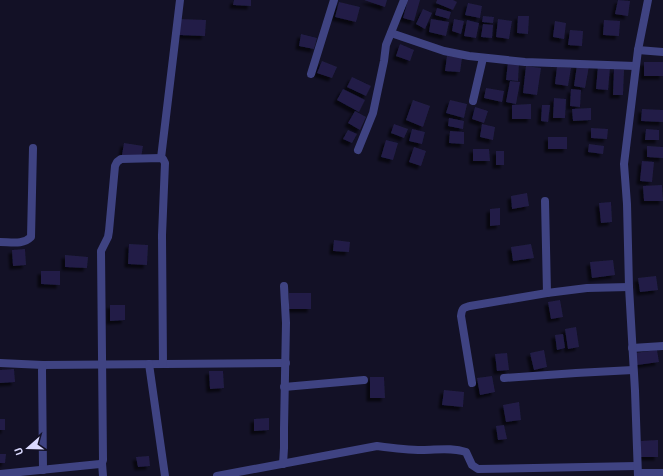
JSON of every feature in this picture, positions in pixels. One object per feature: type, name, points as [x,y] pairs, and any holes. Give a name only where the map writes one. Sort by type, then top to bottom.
[{"type":"street","points":[[163,364],[162,235],[165,167],[163,159],[161,158],[180,0]]},
{"type":"street","points":[[311,74],[334,0]]},
{"type":"street","points":[[358,150],[373,113],[386,45],[404,0]]},
{"type":"street","points":[[638,472],[624,164],[635,66],[648,0]]},
{"type":"street","points":[[391,33],[444,50],[483,58],[525,62],[635,66]]},
{"type":"street","points":[[638,50],[663,52]]},
{"type":"street","points":[[473,101],[483,58]]},
{"type":"street","points":[[0,242],[21,243],[27,241],[31,237],[33,148]]},
{"type":"street","points":[[103,476],[101,251],[110,231],[112,191],[116,164],[121,159],[161,158]]},
{"type":"street","points":[[545,201],[547,293]]},
{"type":"street","points":[[283,464],[284,387],[286,362],[284,286]]},
{"type":"street","points":[[472,383],[461,316],[464,308],[547,293],[587,288],[629,287]]},
{"type":"street","points":[[632,348],[663,346]]},
{"type":"street","points":[[0,363],[43,365],[286,362]]},
{"type":"street","points":[[149,364],[165,476]]},
{"type":"street","points":[[43,365],[43,470]]},
{"type":"street","points":[[504,378],[633,370]]},
{"type":"street","points":[[284,387],[364,380]]},
{"type":"street","points":[[217,476],[377,446],[422,450],[462,450],[466,452],[472,465],[478,469],[663,473]]},
{"type":"street","points":[[0,474],[102,463]]},
{"type":"building","points":[[234,0],[251,0],[251,6],[233,5]]},
{"type":"building","points":[[364,0],[387,0],[385,7]]},
{"type":"building","points":[[408,0],[420,0],[414,21],[403,18]]},
{"type":"building","points":[[437,0],[453,0],[457,2],[453,10],[436,3]]},
{"type":"building","points":[[618,0],[630,1],[628,16],[615,14]]},
{"type":"building","points":[[339,2],[360,7],[356,22],[335,17]]},
{"type":"building","points":[[468,3],[482,6],[480,18],[465,15]]},
{"type":"building","points":[[437,8],[451,12],[449,19],[435,15]]},
{"type":"building","points":[[423,9],[432,13],[425,29],[416,24]]},
{"type":"building","points":[[483,16],[494,17],[493,23],[482,22]]},
{"type":"building","points":[[518,16],[529,16],[528,34],[517,33]]},
{"type":"building","points":[[179,19],[206,20],[205,36],[179,35]]},
{"type":"building","points":[[431,19],[449,22],[446,36],[429,32]]},
{"type":"building","points":[[454,19],[464,21],[461,34],[452,31]]},
{"type":"building","points":[[498,19],[512,21],[509,39],[496,37]]},
{"type":"building","points":[[467,20],[479,23],[476,38],[464,36]]},
{"type":"building","points":[[604,20],[620,21],[619,36],[603,35]]},
{"type":"building","points":[[555,21],[566,23],[564,39],[553,37]]},
{"type":"building","points":[[483,24],[493,25],[492,38],[481,37]]},
{"type":"building","points":[[570,30],[583,31],[582,46],[568,45]]},
{"type":"building","points":[[301,34],[317,38],[314,49],[299,46]]},
{"type":"building","points":[[400,44],[414,50],[410,61],[396,56]]},
{"type":"building","points":[[447,56],[462,58],[460,72],[445,71]]},
{"type":"building","points":[[322,61],[337,67],[332,78],[317,73]]},
{"type":"building","points":[[508,62],[519,63],[518,81],[506,80]]},
{"type":"building","points":[[644,62],[663,62],[663,76],[644,76]]},
{"type":"building","points":[[577,65],[589,66],[585,88],[574,86]]},
{"type":"building","points":[[526,66],[541,68],[537,95],[523,93]]},
{"type":"building","points":[[598,66],[610,67],[608,90],[596,89]]},
{"type":"building","points":[[557,67],[571,68],[568,86],[555,84]]},
{"type":"building","points":[[614,69],[624,70],[623,95],[613,95]]},
{"type":"building","points":[[352,77],[371,86],[366,96],[347,87]]},
{"type":"building","points":[[510,81],[520,82],[516,104],[506,102]]},
{"type":"building","points":[[486,88],[504,91],[502,102],[484,98]]},
{"type":"building","points":[[343,89],[365,100],[359,112],[337,100]]},
{"type":"building","points":[[571,89],[581,90],[580,107],[570,106]]},
{"type":"building","points":[[554,98],[566,99],[565,118],[553,118]]},
{"type":"building","points":[[413,100],[430,106],[423,127],[406,120]]},
{"type":"building","points":[[450,100],[467,104],[464,118],[446,113]]},
{"type":"building","points":[[531,104],[531,119],[512,119],[512,105]]},
{"type":"building","points":[[542,105],[550,105],[548,122],[541,121]]},
{"type":"building","points":[[475,107],[488,111],[484,123],[472,119]]},
{"type":"building","points":[[591,108],[591,120],[573,121],[572,109]]},
{"type":"building","points":[[642,109],[663,110],[663,122],[641,121]]},
{"type":"building","points":[[355,111],[366,117],[360,130],[348,123]]},
{"type":"building","points":[[449,118],[464,121],[463,129],[448,126]]},
{"type":"building","points":[[394,124],[408,129],[404,138],[391,133]]},
{"type":"building","points":[[482,124],[495,127],[493,140],[480,137]]},
{"type":"building","points":[[591,128],[608,129],[607,139],[591,138]]},
{"type":"building","points":[[412,129],[425,132],[422,144],[409,141]]},
{"type":"building","points":[[646,129],[659,130],[659,140],[645,140]]},
{"type":"building","points":[[348,130],[357,134],[352,143],[343,139]]},
{"type":"building","points":[[450,131],[464,132],[464,144],[449,143]]},
{"type":"building","points":[[548,137],[567,137],[567,149],[548,149]]},
{"type":"building","points":[[386,140],[398,143],[393,160],[381,157]]},
{"type":"building","points":[[124,143],[143,146],[141,158],[122,155]]},
{"type":"building","points":[[589,144],[604,146],[603,154],[588,152]]},
{"type":"building","points":[[647,146],[663,147],[663,158],[647,157]]},
{"type":"building","points":[[414,147],[426,151],[421,166],[409,162]]},
{"type":"building","points":[[473,149],[489,149],[490,161],[473,161]]},
{"type":"building","points":[[496,151],[504,151],[504,165],[496,165]]},
{"type":"building","points":[[642,161],[654,162],[652,182],[640,181]]},
{"type":"building","points":[[662,185],[663,201],[644,201],[643,186]]},
{"type":"building","points":[[527,193],[529,206],[512,209],[511,196]]},
{"type":"building","points":[[611,202],[612,222],[601,223],[599,203]]},
{"type":"building","points":[[500,208],[500,225],[490,226],[490,209]]},
{"type":"building","points":[[334,240],[350,242],[349,252],[333,251]]},
{"type":"building","points":[[129,244],[148,245],[147,265],[128,264]]},
{"type":"building","points":[[531,244],[534,258],[513,261],[511,247]]},
{"type":"building","points":[[25,249],[26,265],[13,266],[12,250]]},
{"type":"building","points":[[65,255],[88,257],[87,268],[65,267]]},
{"type":"building","points":[[613,260],[615,275],[592,278],[590,262]]},
{"type":"building","points":[[41,271],[60,271],[60,285],[41,284]]},
{"type":"building","points":[[656,276],[658,290],[640,292],[638,278]]},
{"type":"building","points":[[289,293],[311,293],[311,309],[289,309]]},
{"type":"building","points":[[560,300],[563,317],[551,319],[548,302]]},
{"type":"building","points":[[110,305],[125,305],[125,320],[110,321]]},
{"type":"building","points":[[576,327],[579,347],[568,349],[565,329]]},
{"type":"building","points":[[563,334],[565,348],[557,350],[555,335]]},
{"type":"building","points":[[544,350],[547,367],[534,370],[530,353]]},
{"type":"building","points":[[657,350],[659,362],[637,365],[635,353]]},
{"type":"building","points":[[507,353],[509,370],[497,371],[495,354]]},
{"type":"building","points":[[14,369],[15,382],[0,383],[0,370]]},
{"type":"building","points":[[209,371],[223,371],[224,388],[210,389]]},
{"type":"building","points":[[492,376],[495,392],[480,395],[477,378]]},
{"type":"building","points":[[370,377],[384,377],[385,398],[370,398]]},
{"type":"building","points":[[444,390],[464,392],[463,407],[442,405]]},
{"type":"building","points":[[519,402],[521,420],[506,422],[503,405]]},
{"type":"building","points":[[269,418],[269,430],[254,431],[254,419]]},
{"type":"building","points":[[0,419],[5,419],[5,430],[0,430]]},
{"type":"building","points":[[504,425],[507,439],[498,440],[496,426]]},
{"type":"building","points":[[658,440],[658,457],[641,457],[641,441]]},
{"type":"building","points":[[0,454],[6,454],[5,463],[0,463]]},
{"type":"building","points":[[149,456],[150,466],[138,467],[136,457]]}]
